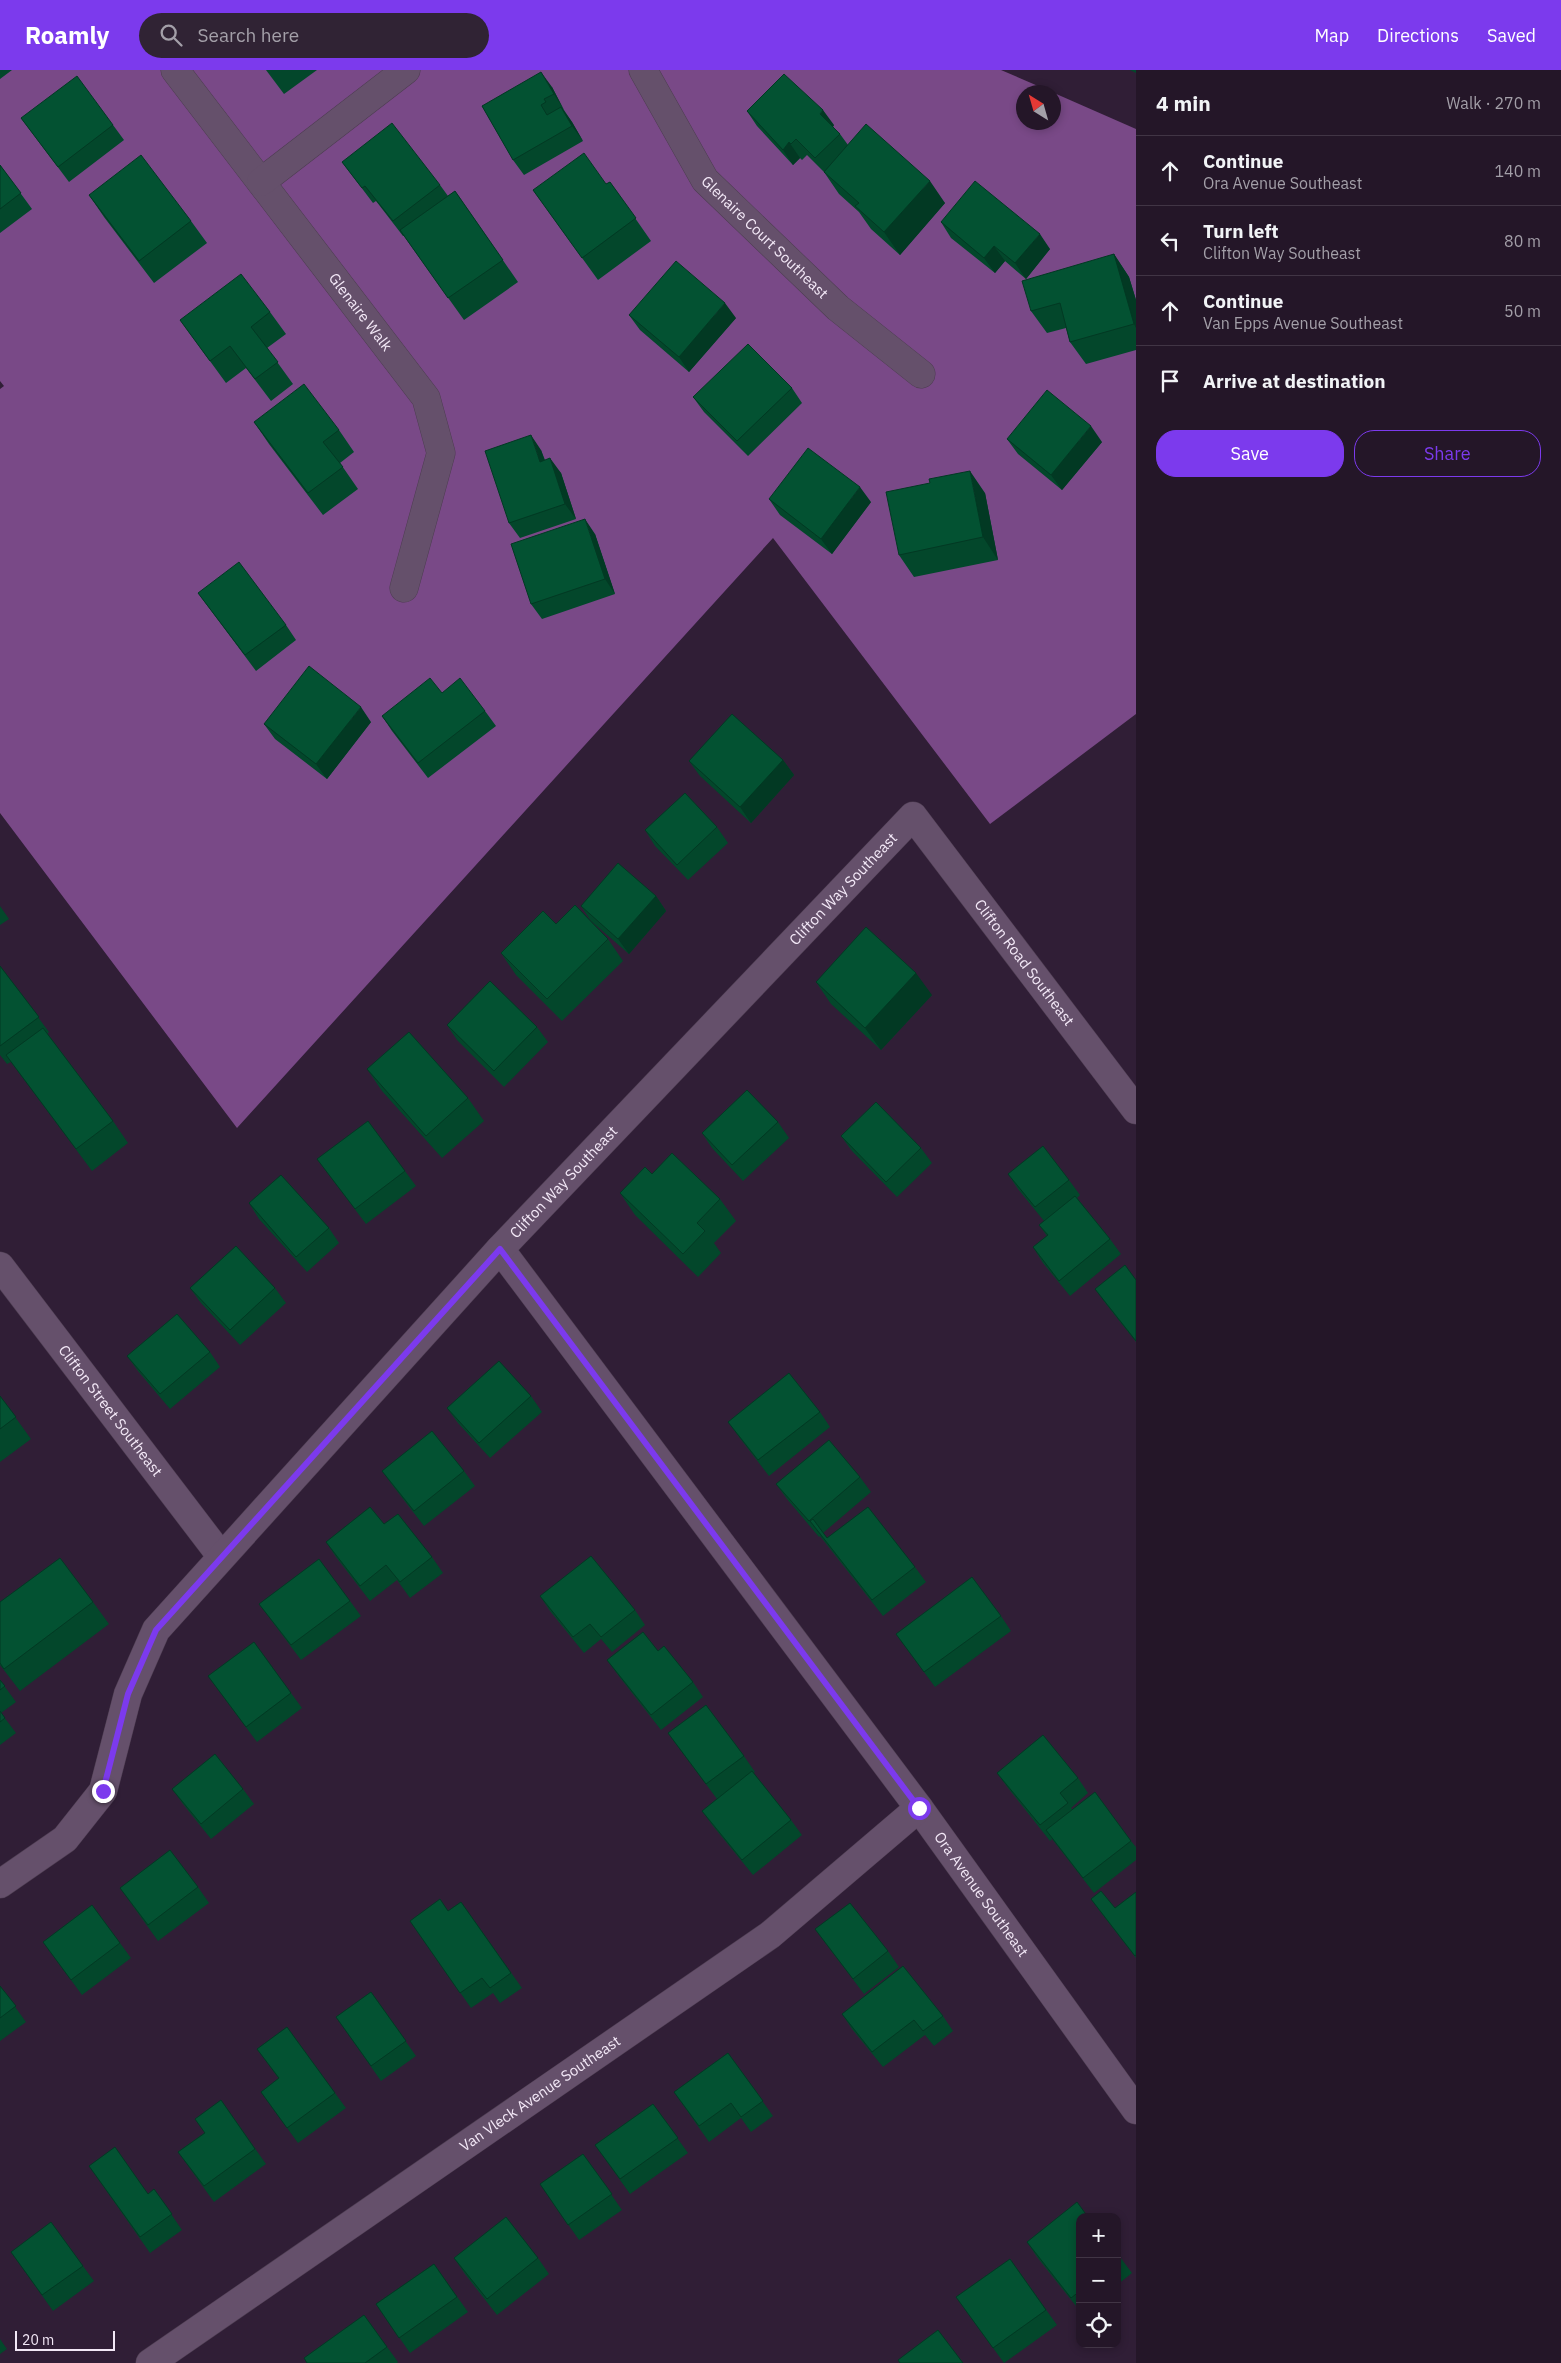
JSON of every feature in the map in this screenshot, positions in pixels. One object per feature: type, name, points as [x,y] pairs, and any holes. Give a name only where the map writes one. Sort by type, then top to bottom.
[{"type":"street","name":"Glenaire Walk","points":[[175,70],[426,398],[440,453],[404,588]]},
{"type":"street","points":[[261,182],[406,70]]},
{"type":"street","name":"Glenaire Court Southeast","points":[[643,70],[705,180],[838,308],[921,374]]},
{"type":"street","name":"Clifton Road Southeast","points":[[913,816],[1136,1110]]},
{"type":"street","name":"Clifton Way Southeast","points":[[0,1884],[65,1839],[103,1791],[128,1694],[156,1630],[500,1249],[913,816]]},
{"type":"street","name":"Ora Avenue Southeast","points":[[500,1249],[919,1808],[1136,2110]]},
{"type":"street","name":"Clifton Street Southeast","points":[[0,1266],[221,1556]]},
{"type":"street","name":"Van Vleck Avenue Southeast","points":[[150,2363],[770,1936],[919,1808]]},
{"type":"shaded area","points":[[0,70],[1001,70],[1036,85],[1016,85],[1016,130],[1061,130],[1061,96],[1136,129],[1136,714],[990,824],[773,538],[237,1128],[0,813],[0,389],[4,386],[0,381]]},
{"type":"building","points":[[541,72],[554,94],[544,99],[546,102],[541,105],[547,115],[561,107],[572,126],[513,160],[482,106]]},
{"type":"building","points":[[784,74],[823,110],[820,114],[840,134],[815,158],[796,139],[791,144],[789,142],[783,150],[747,111]]},
{"type":"building","points":[[77,76],[113,125],[58,167],[21,118]]},
{"type":"building","points":[[392,123],[440,185],[393,221],[365,186],[362,188],[342,162]]},
{"type":"building","points":[[866,124],[930,181],[884,232],[855,206],[859,203],[824,172]]},
{"type":"building","points":[[584,153],[606,184],[610,182],[636,218],[582,258],[533,190]]},
{"type":"building","points":[[141,155],[191,221],[139,261],[89,195]]},
{"type":"building","points":[[0,165],[21,193],[0,209]]},
{"type":"building","points":[[975,181],[1040,234],[1015,263],[994,246],[984,258],[941,222]]},
{"type":"building","points":[[455,191],[503,260],[448,298],[400,230]]},
{"type":"building","points":[[1114,254],[1134,324],[1070,342],[1060,303],[1031,311],[1022,281]]},
{"type":"building","points":[[676,261],[725,303],[679,357],[629,315]]},
{"type":"building","points":[[241,274],[270,312],[251,327],[278,362],[255,379],[230,346],[210,361],[180,320]]},
{"type":"building","points":[[748,344],[792,388],[737,441],[693,397]]},
{"type":"building","points":[[304,384],[339,430],[323,442],[343,467],[308,493],[254,422]]},
{"type":"building","points":[[1047,390],[1091,426],[1051,475],[1007,439]]},
{"type":"building","points":[[531,435],[540,462],[550,458],[565,504],[509,523],[485,451]]},
{"type":"building","points":[[808,448],[860,487],[821,539],[769,499]]},
{"type":"building","points":[[970,471],[983,537],[899,555],[886,492],[930,483],[929,479]]},
{"type":"building","points":[[585,519],[605,579],[531,604],[511,544]]},
{"type":"building","points":[[239,562],[286,625],[245,655],[198,593]]},
{"type":"building","points":[[309,666],[361,707],[316,764],[264,724]]},
{"type":"building","points":[[430,678],[442,693],[460,678],[485,711],[418,763],[382,716]]},
{"type":"building","points":[[732,714],[783,760],[740,807],[689,761]]},
{"type":"building","points":[[685,793],[717,827],[677,865],[645,830]]},
{"type":"building","points":[[618,863],[656,896],[618,939],[581,906]]},
{"type":"building","points":[[575,905],[608,939],[547,999],[501,953],[543,911],[556,924]]},
{"type":"building","points":[[866,927],[916,973],[865,1028],[816,982]]},
{"type":"building","points":[[0,966],[39,1017],[0,1046]]},
{"type":"building","points":[[490,981],[537,1027],[494,1071],[447,1025]]},
{"type":"building","points":[[43,1028],[113,1121],[76,1149],[6,1055]]},
{"type":"building","points":[[409,1032],[468,1098],[426,1136],[367,1069]]},
{"type":"building","points":[[747,1090],[778,1122],[732,1165],[702,1133]]},
{"type":"building","points":[[876,1102],[921,1148],[886,1182],[841,1136]]},
{"type":"building","points":[[368,1121],[405,1171],[355,1209],[317,1159]]},
{"type":"building","points":[[1043,1146],[1069,1180],[1035,1207],[1008,1174]]},
{"type":"building","points":[[672,1153],[720,1199],[697,1223],[705,1231],[683,1254],[620,1193],[645,1167],[652,1174]]},
{"type":"building","points":[[281,1175],[329,1228],[296,1257],[249,1203]]},
{"type":"building","points":[[1075,1196],[1110,1239],[1059,1281],[1033,1247],[1048,1235],[1039,1225]]},
{"type":"building","points":[[236,1246],[275,1288],[230,1330],[190,1288]]},
{"type":"building","points":[[1125,1265],[1136,1280],[1136,1341],[1095,1289]]},
{"type":"building","points":[[177,1314],[210,1352],[160,1394],[127,1356]]},
{"type":"building","points":[[499,1361],[531,1396],[479,1443],[447,1408]]},
{"type":"building","points":[[789,1373],[820,1412],[758,1460],[728,1422]]},
{"type":"building","points":[[0,1396],[16,1417],[0,1429]]},
{"type":"building","points":[[432,1431],[464,1471],[414,1511],[382,1471]]},
{"type":"building","points":[[829,1440],[860,1477],[809,1521],[776,1484]]},
{"type":"building","points":[[370,1507],[384,1524],[398,1514],[432,1557],[400,1582],[386,1565],[360,1586],[326,1542]]},
{"type":"building","points":[[868,1507],[915,1567],[872,1600],[810,1521],[813,1519],[827,1538]]},
{"type":"building","points":[[591,1556],[635,1610],[601,1637],[590,1624],[573,1637],[540,1596]]},
{"type":"building","points":[[60,1558],[93,1602],[4,1669],[0,1663],[0,1602]]},
{"type":"building","points":[[319,1559],[350,1601],[291,1645],[259,1604]]},
{"type":"building","points":[[972,1577],[1001,1616],[924,1672],[896,1634]]},
{"type":"building","points":[[643,1632],[658,1651],[664,1646],[693,1682],[651,1715],[607,1660]]},
{"type":"building","points":[[254,1642],[291,1693],[246,1727],[208,1676]]},
{"type":"building","points":[[0,1680],[5,1686],[0,1690]]},
{"type":"building","points":[[706,1705],[744,1756],[706,1784],[668,1733]]},
{"type":"building","points":[[0,1711],[5,1718],[0,1722]]},
{"type":"building","points":[[1043,1735],[1078,1778],[1060,1793],[1068,1803],[1040,1825],[997,1773]]},
{"type":"building","points":[[215,1754],[243,1789],[201,1824],[172,1789]]},
{"type":"building","points":[[752,1771],[791,1820],[742,1860],[702,1811]]},
{"type":"building","points":[[1095,1792],[1131,1841],[1083,1878],[1046,1830]]},
{"type":"building","points":[[170,1850],[198,1887],[148,1925],[120,1888]]},
{"type":"building","points":[[1101,1891],[1115,1908],[1136,1892],[1135,1956],[1091,1899]]},
{"type":"building","points":[[440,1899],[448,1911],[461,1902],[511,1973],[490,1988],[482,1978],[460,1993],[410,1921]]},
{"type":"building","points":[[850,1903],[888,1951],[853,1979],[815,1929]]},
{"type":"building","points":[[92,1905],[120,1943],[71,1980],[43,1942]]},
{"type":"building","points":[[903,1966],[943,2016],[923,2031],[914,2020],[872,2052],[842,2014]]},
{"type":"building","points":[[0,1986],[16,2006],[0,2018]]},
{"type":"building","points":[[371,1992],[406,2041],[371,2066],[336,2017]]},
{"type":"building","points":[[287,2027],[335,2093],[287,2128],[261,2092],[279,2078],[257,2049]]},
{"type":"building","points":[[728,2053],[763,2101],[741,2117],[731,2103],[699,2126],[674,2092]]},
{"type":"building","points":[[221,2100],[255,2149],[204,2186],[178,2152],[205,2133],[195,2119]]},
{"type":"building","points":[[653,2104],[678,2138],[620,2179],[595,2145]]},
{"type":"building","points":[[115,2147],[148,2194],[154,2189],[172,2214],[140,2237],[89,2166]]},
{"type":"building","points":[[583,2154],[612,2194],[568,2225],[540,2184]]},
{"type":"building","points":[[1077,2202],[1085,2213],[1076,2213],[1076,2294],[1071,2298],[1027,2242]]},
{"type":"building","points":[[506,2217],[538,2258],[487,2299],[454,2258]]},
{"type":"building","points":[[51,2222],[83,2266],[42,2295],[11,2252]]},
{"type":"building","points":[[1010,2259],[1046,2310],[993,2348],[956,2297]]},
{"type":"building","points":[[434,2264],[457,2297],[399,2338],[376,2304]]},
{"type":"building","points":[[364,2315],[387,2347],[365,2363],[307,2363],[304,2358]]},
{"type":"building","points":[[938,2330],[963,2363],[900,2363],[898,2360]]},
{"type":"route","points":[[103,1791],[128,1694],[156,1630],[500,1249],[919,1808]]}]
